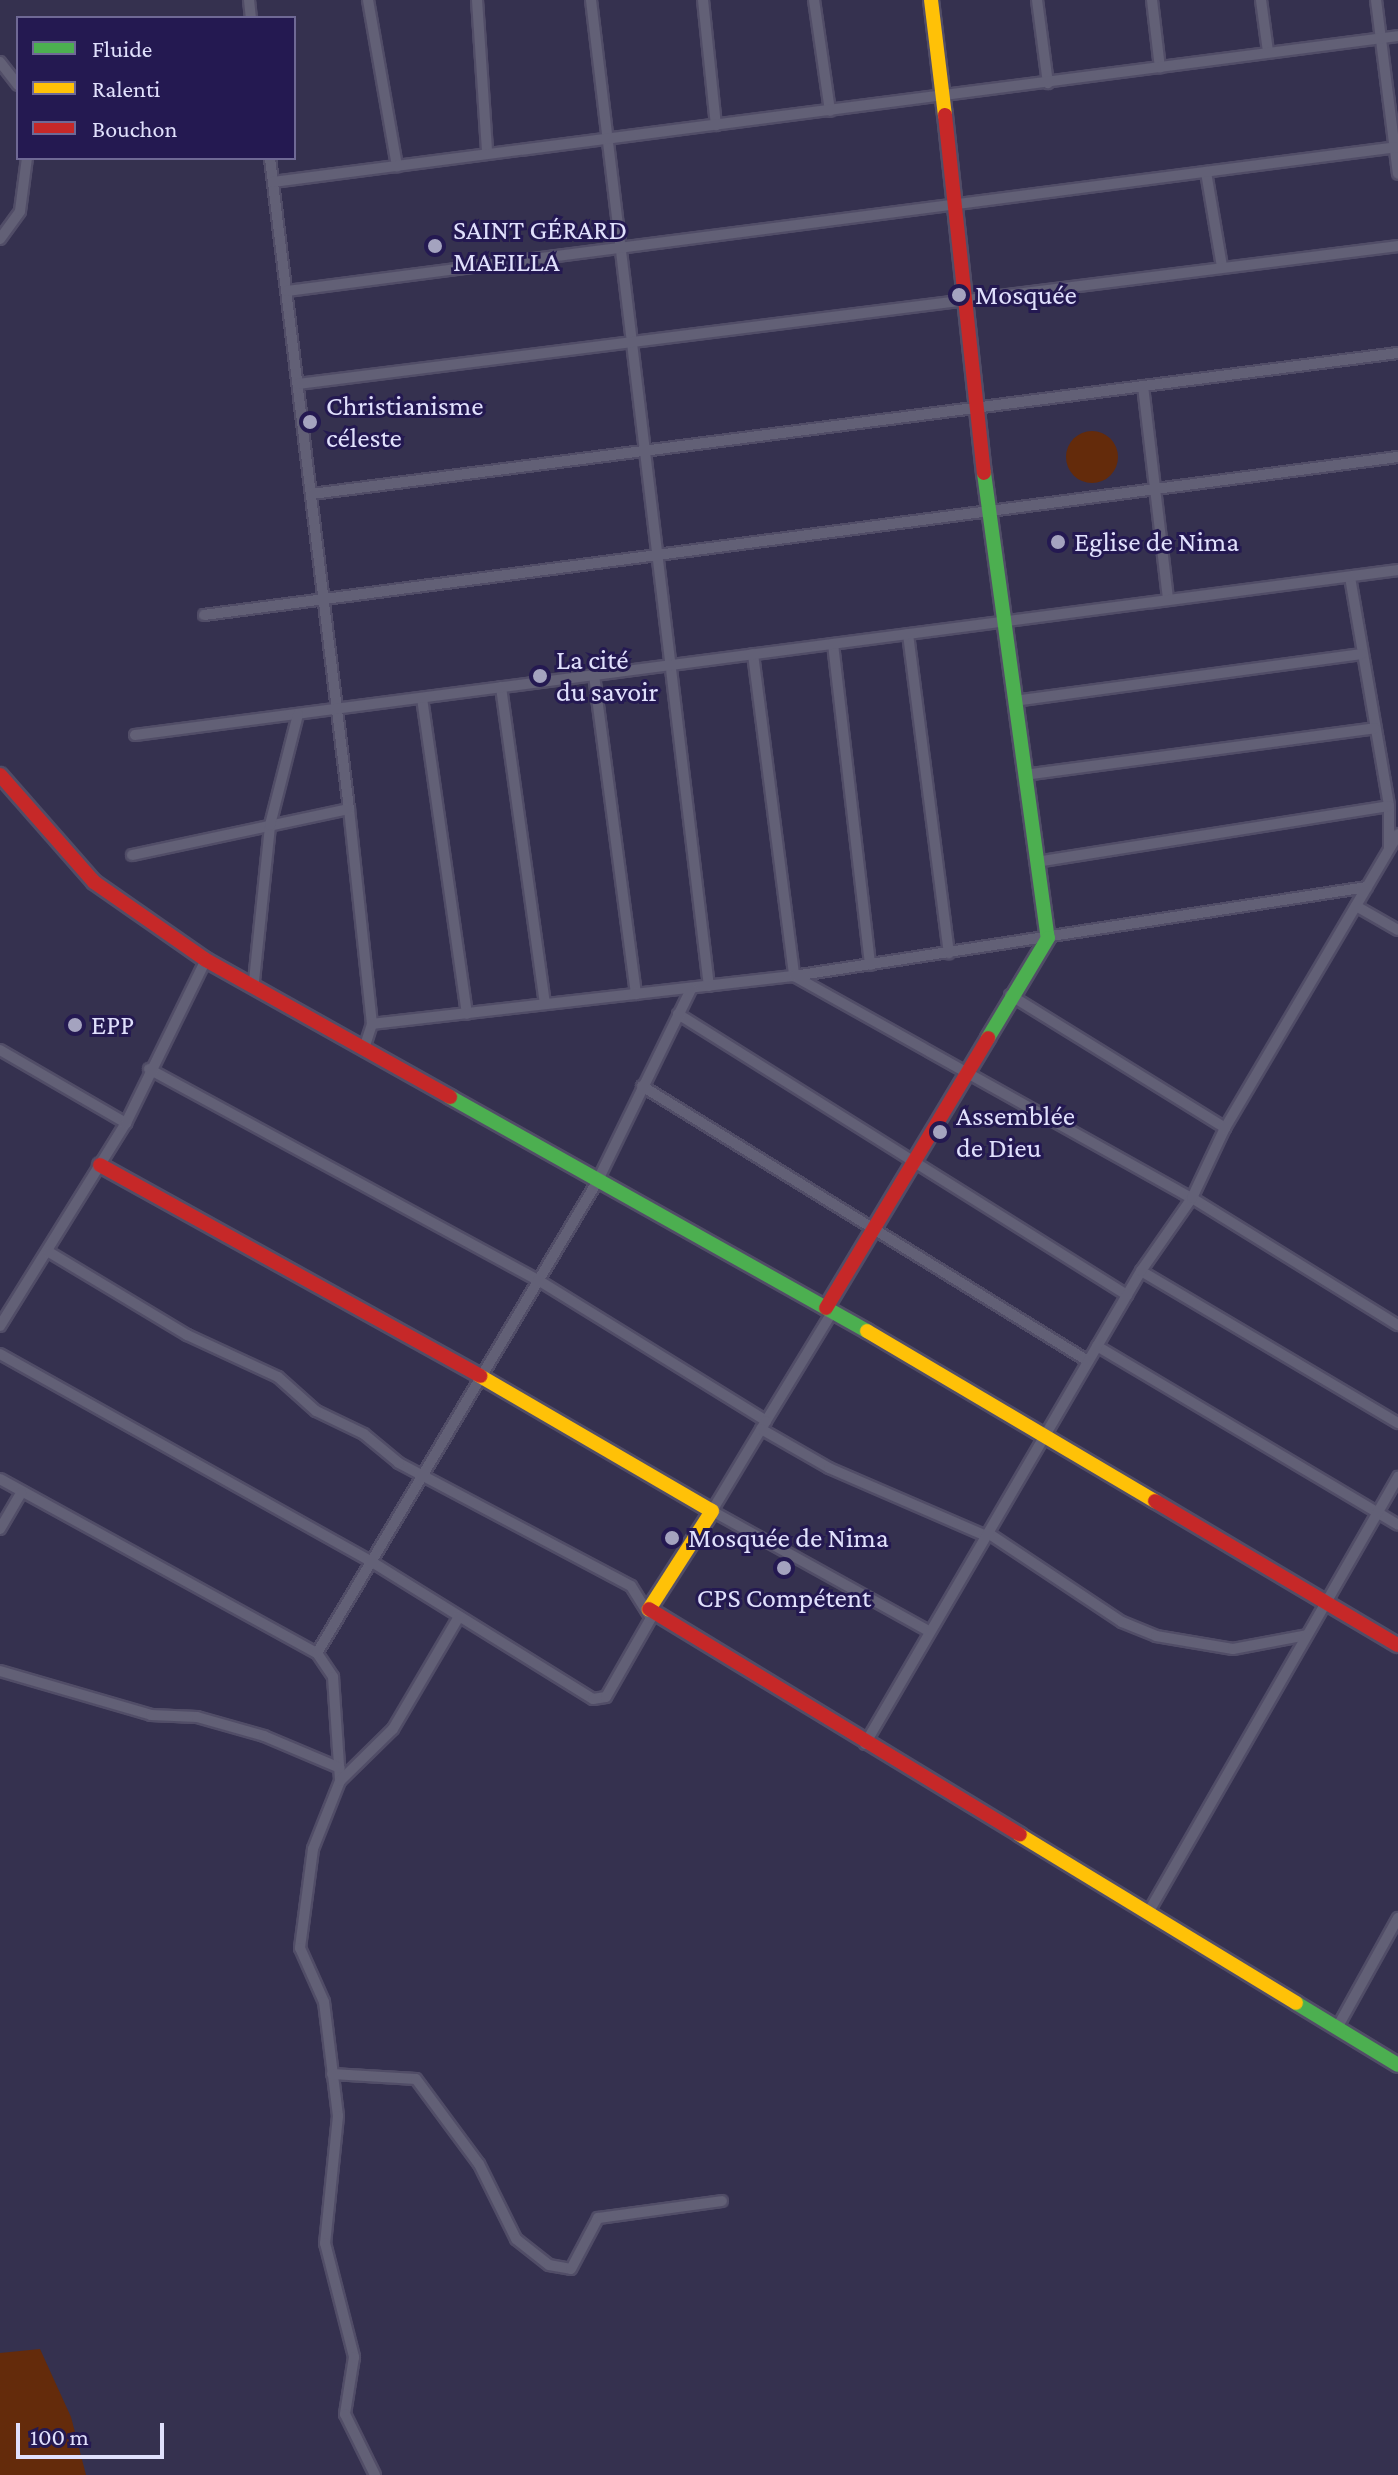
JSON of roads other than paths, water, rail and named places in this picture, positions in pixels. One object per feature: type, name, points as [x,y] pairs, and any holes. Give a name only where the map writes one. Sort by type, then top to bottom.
[{"type":"street","points":[[368,0],[397,166]]},
{"type":"street","points":[[477,0],[487,151]]},
{"type":"street","points":[[591,0],[627,344],[673,665],[709,986]]},
{"type":"street","points":[[703,0],[716,125]]},
{"type":"street","points":[[814,0],[830,111]]},
{"type":"street","points":[[646,1607],[722,1496],[830,1309],[872,1228],[1010,995],[1048,938],[961,302],[956,205],[931,0]]},
{"type":"street","points":[[1037,0],[1048,83]]},
{"type":"street","points":[[1152,0],[1160,68]]},
{"type":"street","points":[[1261,0],[1268,52]]},
{"type":"street","points":[[1376,0],[1398,174]]},
{"type":"street","points":[[273,182],[487,151],[830,111],[942,93],[1048,83],[1398,36]]},
{"type":"street","points":[[0,62],[16,82]]},
{"type":"street","points":[[287,291],[1396,148]]},
{"type":"street","points":[[0,239],[20,211],[27,160]]},
{"type":"street","points":[[270,160],[338,709],[372,1024],[364,1049]]},
{"type":"street","points":[[1206,172],[1222,267]]},
{"type":"street","points":[[298,384],[1398,246]]},
{"type":"street","points":[[312,494],[1398,353]]},
{"type":"street","points":[[1143,386],[1168,600]]},
{"type":"street","points":[[204,615],[324,596],[1398,457]]},
{"type":"street","points":[[135,735],[1398,570]]},
{"type":"street","points":[[1350,577],[1389,806],[1389,850]]},
{"type":"street","points":[[908,634],[949,953]]},
{"type":"street","points":[[833,644],[870,965]]},
{"type":"street","points":[[753,654],[794,976]]},
{"type":"street","points":[[1014,701],[1362,654]]},
{"type":"street","points":[[594,675],[636,994]]},
{"type":"street","points":[[501,687],[545,1004]]},
{"type":"street","points":[[422,698],[467,1014]]},
{"type":"street","points":[[254,981],[270,825],[298,714]]},
{"type":"street","points":[[1024,775],[1375,728]]},
{"type":"street","points":[[0,775],[94,882],[206,960],[254,981],[364,1049],[597,1182],[830,1309],[1398,1645]]},
{"type":"street","points":[[1036,862],[1389,806]]},
{"type":"street","points":[[132,855],[349,809]]},
{"type":"street","points":[[865,1744],[1141,1271],[1192,1198],[1225,1128],[1398,834]]},
{"type":"street","points":[[372,1024],[794,976],[1367,887]]},
{"type":"street","points":[[1356,906],[1398,930]]},
{"type":"street","points":[[0,1326],[49,1252],[126,1123],[149,1069],[206,960]]},
{"type":"street","points":[[794,976],[965,1075],[1192,1198],[1398,1325]]},
{"type":"street","points":[[317,1653],[597,1182],[691,989]]},
{"type":"street","points":[[1010,995],[1225,1128]]},
{"type":"street","points":[[678,1014],[1127,1295]]},
{"type":"street","points":[[0,1050],[126,1123]]},
{"type":"street","points":[[149,1069],[538,1280],[829,1468],[987,1535],[1122,1622],[1156,1636],[1233,1649],[1307,1635]]},
{"type":"street","points":[[642,1086],[1088,1361]]},
{"type":"street","points":[[100,1165],[698,1497],[712,1511],[930,1632]]},
{"type":"street","points":[[0,1354],[372,1562],[458,1618],[600,1701],[651,1618],[631,1586],[316,1411],[278,1377],[187,1335],[49,1252]]},
{"type":"street","points":[[1141,1271],[1398,1423]]},
{"type":"street","points":[[1097,1346],[1398,1525]]},
{"type":"street","points":[[1148,1913],[1398,1477]]},
{"type":"street","points":[[0,1479],[317,1653],[333,1677],[340,1781],[313,1849],[300,1948],[324,2002],[339,2138],[325,2243],[354,2357],[345,2414],[375,2475]]},
{"type":"street","points":[[0,1529],[21,1493]]},
{"type":"street","points":[[698,1497],[722,1496]]},
{"type":"street","points":[[646,1607],[865,1744],[1398,2065]]},
{"type":"street","points":[[340,1781],[393,1729],[458,1618]]},
{"type":"street","points":[[0,1671],[151,1715],[197,1717],[264,1736],[340,1768]]},
{"type":"street","points":[[1337,2028],[1398,1918]]},
{"type":"street","points":[[332,2074],[416,2079],[479,2164],[516,2239],[549,2265],[571,2269],[598,2218],[722,2201]]},
{"type":"place","name":"SAINT GÉRARD MAEILLA","points":[[435,246]]},
{"type":"place","name":"Mosquée","points":[[959,295]]},
{"type":"place","name":"Christianisme céleste","points":[[310,422]]},
{"type":"place","name":"Eglise de Nima","points":[[1058,542]]},
{"type":"place","name":"La cité du savoir","points":[[540,676]]},
{"type":"place","name":"EPP","points":[[75,1025]]},
{"type":"place","name":"Assemblée de Dieu","points":[[940,1132]]},
{"type":"place","name":"Mosquée de Nima","points":[[672,1538]]},
{"type":"place","name":"CPS Compétent","points":[[784,1568]]}]
